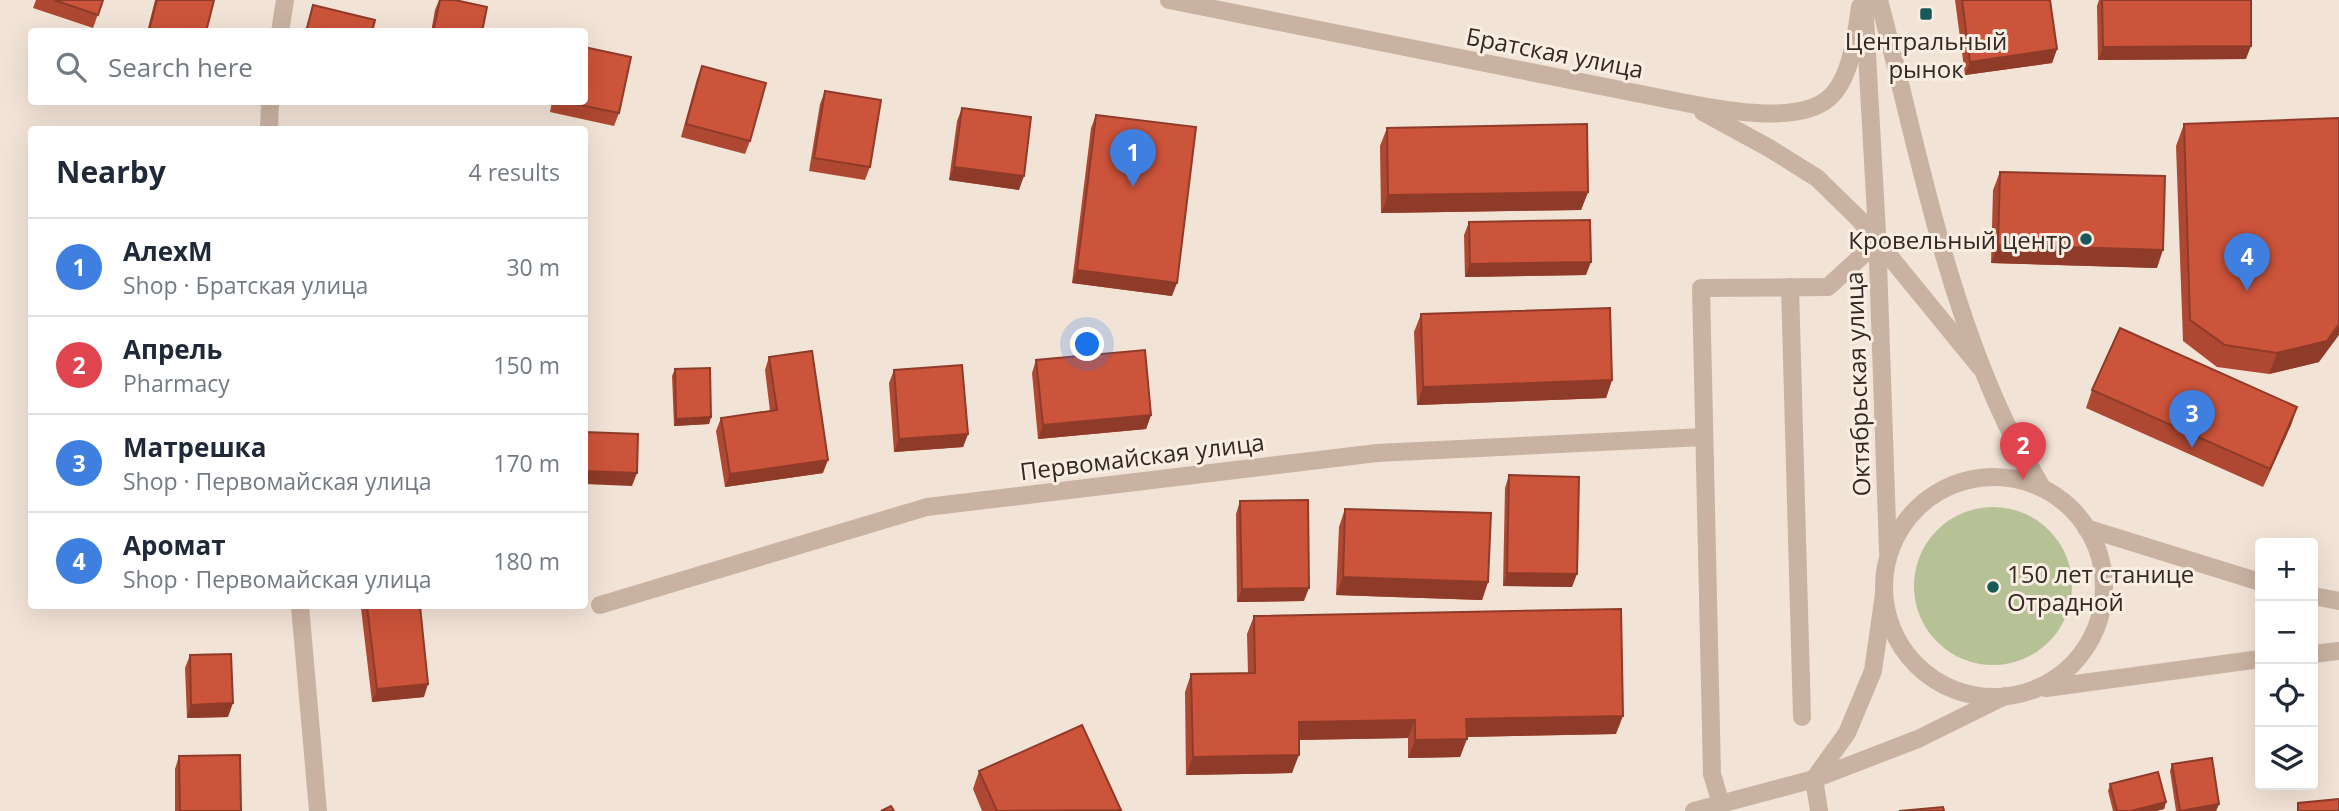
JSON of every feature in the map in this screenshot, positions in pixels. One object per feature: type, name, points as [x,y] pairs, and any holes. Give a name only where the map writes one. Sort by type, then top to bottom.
[{"type":"street","points":[[281,28],[285,0]]},
{"type":"street","name":"Братская улица","points":[[1169,0],[1753,114],[1796,111],[1819,104],[1830,97],[1853,50],[1862,0]]},
{"type":"street","name":"Октябрьская улица","points":[[1862,0],[1877,242],[1888,556]]},
{"type":"street","points":[[1879,0],[1930,202],[1961,308],[2004,420],[2042,488]]},
{"type":"street","points":[[1686,103],[1769,148],[1817,178],[1859,219],[1984,372]]},
{"type":"street","points":[[269,126],[270,105]]},
{"type":"street","points":[[1720,804],[1712,774],[1701,288],[1828,287],[1877,242]]},
{"type":"street","points":[[1790,287],[1802,717]]},
{"type":"street","name":"Первомайская улица","points":[[600,605],[927,507],[1377,453],[1704,436]]},
{"type":"street","points":[[1819,811],[1814,779],[1847,733],[1873,671],[1888,556],[1902,525],[1926,500],[1955,484],[1989,476],[2023,480],[2042,488],[2054,494],[2079,515],[2097,545],[2105,579],[2101,615],[2087,647],[2063,673],[2035,689]]},
{"type":"street","points":[[2086,528],[2255,580]]},
{"type":"street","points":[[1884,594],[1891,628],[1910,658],[1937,681],[1969,694],[2005,696]]},
{"type":"street","points":[[2318,597],[2339,600]]},
{"type":"street","points":[[300,609],[318,811]]},
{"type":"street","points":[[2318,653],[2339,651]]},
{"type":"street","points":[[1694,811],[1814,779],[1918,739],[2005,696],[2035,689],[2255,660]]},
{"type":"green space","points":[[1993,507],[2023,513],[2049,530],[2066,556],[2072,586],[2066,616],[2049,642],[2023,659],[1993,665],[1963,659],[1937,642],[1920,616],[1914,586],[1920,556],[1937,530],[1963,513]]},
{"type":"building","points":[[54,0],[103,0],[98,15]]},
{"type":"building","points":[[157,0],[214,0],[207,28],[150,28]]},
{"type":"building","points":[[440,0],[455,0],[487,7],[483,28],[434,28]]},
{"type":"building","points":[[1962,0],[2050,0],[2057,49],[1970,62]]},
{"type":"building","points":[[2102,0],[2251,0],[2251,46],[2103,47]]},
{"type":"building","points":[[313,5],[375,20],[373,28],[307,28]]},
{"type":"building","points":[[588,48],[631,57],[619,113],[580,105],[588,105]]},
{"type":"building","points":[[702,66],[766,83],[750,141],[686,124]]},
{"type":"building","points":[[825,91],[881,100],[870,167],[814,158]]},
{"type":"building","points":[[962,108],[1031,117],[1024,176],[954,167]]},
{"type":"building","points":[[1096,115],[1196,127],[1177,283],[1077,270]]},
{"type":"building","points":[[2339,118],[2339,324],[2327,341],[2277,353],[2225,345],[2190,320],[2184,124]]},
{"type":"building","points":[[1587,124],[1588,192],[1388,195],[1387,128]]},
{"type":"building","points":[[2000,172],[2165,176],[2163,250],[1998,245]]},
{"type":"building","points":[[1590,220],[1591,262],[1470,264],[1469,222]]},
{"type":"building","points":[[1610,308],[1612,380],[1423,387],[1421,314]]},
{"type":"building","points":[[2120,328],[2297,407],[2270,469],[2092,390]]},
{"type":"building","points":[[1145,350],[1151,415],[1043,425],[1036,360]]},
{"type":"building","points":[[812,351],[828,460],[730,474],[721,418],[777,410],[769,357]]},
{"type":"building","points":[[962,365],[968,434],[899,439],[894,370]]},
{"type":"building","points":[[710,368],[711,417],[676,419],[675,369]]},
{"type":"building","points":[[588,432],[638,434],[637,473],[588,471]]},
{"type":"building","points":[[1509,475],[1579,477],[1577,574],[1507,573]]},
{"type":"building","points":[[1308,500],[1309,588],[1242,589],[1240,501]]},
{"type":"building","points":[[1345,509],[1491,513],[1488,582],[1343,577]]},
{"type":"building","points":[[367,609],[420,609],[428,684],[377,689]]},
{"type":"building","points":[[1621,609],[1623,716],[1466,719],[1467,739],[1415,740],[1415,720],[1299,722],[1299,755],[1193,757],[1191,674],[1255,673],[1254,616]]},
{"type":"building","points":[[231,654],[233,703],[191,705],[190,655]]},
{"type":"building","points":[[1082,725],[1121,810],[997,811],[979,771]]},
{"type":"building","points":[[240,755],[241,811],[180,811],[179,756]]},
{"type":"building","points":[[2212,758],[2219,804],[2180,811],[2172,764]]},
{"type":"building","points":[[2158,772],[2166,802],[2131,811],[2117,811],[2110,784]]},
{"type":"building","points":[[2339,799],[2339,811],[2298,811],[2298,803]]},
{"type":"building","points":[[891,806],[894,811],[881,811]]},
{"type":"building","points":[[1943,807],[1944,811],[1899,811]]},
{"type":"place","name":"Центральный рынок","points":[[1926,14]]},
{"type":"place","name":"АлехМ","points":[[1133,187]]},
{"type":"place","name":"Кровельный центр","points":[[2086,239]]},
{"type":"place","name":"Аромат","points":[[2247,291]]},
{"type":"place","name":"Матрешка","points":[[2192,448]]},
{"type":"place","name":"Апрель","points":[[2023,480]]},
{"type":"place","name":"150 лет станице Отрадной","points":[[1993,587]]}]
